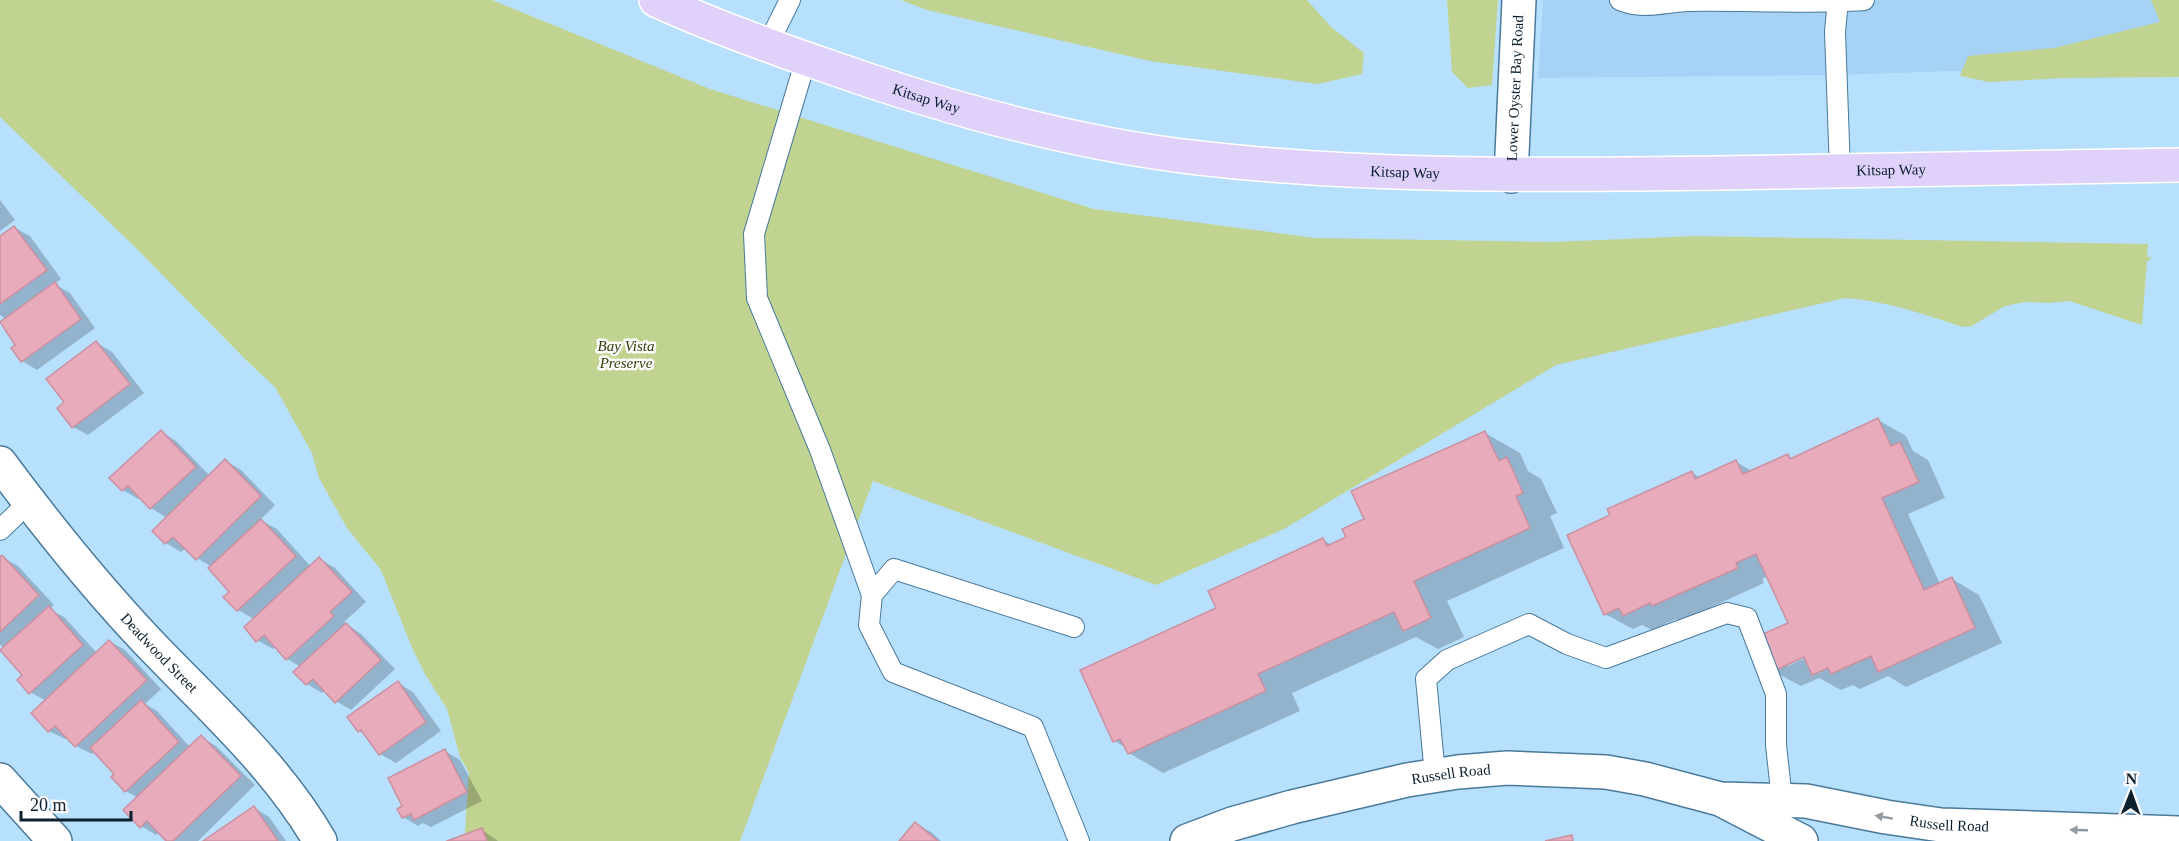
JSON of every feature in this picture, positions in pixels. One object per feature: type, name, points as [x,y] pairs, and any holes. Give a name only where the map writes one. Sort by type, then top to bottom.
[{"type":"main road","name":"Kitsap Way","points":[[656,0],[768,46],[912,95],[983,116],[1114,145],[1197,158],[1396,172],[1511,176],[2179,165]]},
{"type":"street","name":"Lower Oyster Bay Road","points":[[1511,176],[1519,0]]},
{"type":"street","name":"Deadwood Street","points":[[0,463],[28,502],[113,605],[253,752],[294,799],[320,841]]},
{"type":"street","name":"Russell Road","points":[[1187,841],[1232,824],[1292,807],[1435,775],[1507,768],[1606,772],[1645,779],[1720,799],[1801,841]]},
{"type":"street","points":[[0,780],[55,841]]},
{"type":"street","name":"Russell Road","points":[[1720,799],[1806,801],[1941,825],[2179,833]]},
{"type":"lane","points":[[768,46],[790,0]]},
{"type":"lane","points":[[1620,0],[1635,6],[1687,1],[1864,0]]},
{"type":"lane","points":[[1838,1],[1834,32],[1840,171]]},
{"type":"lane","points":[[806,59],[754,234],[757,298],[820,450],[872,595],[869,625],[893,672],[1033,727],[1079,841]]},
{"type":"lane","points":[[0,530],[28,502]]},
{"type":"lane","points":[[872,595],[894,569],[1074,627]]},
{"type":"lane","points":[[1435,775],[1426,679],[1447,660],[1529,624],[1567,644],[1606,658],[1727,613],[1747,618],[1776,694],[1776,745],[1782,800]]},
{"type":"shaded area","points":[[1543,0],[2151,0],[2161,22],[2163,64],[1836,75],[1538,78]]},
{"type":"green space","name":"Bay Vista Preserve","points":[[0,0],[492,0],[710,89],[1094,209],[1315,238],[1552,242],[1695,236],[2148,244],[2147,257],[2152,257],[2147,262],[2142,325],[2069,301],[2014,304],[2003,307],[1972,326],[1963,327],[1890,305],[1845,298],[1556,365],[1284,529],[1156,585],[873,481],[740,841],[467,841],[465,830],[469,773],[460,757],[447,709],[413,650],[381,570],[347,528],[319,478],[312,453],[275,387],[136,248],[0,117]]},
{"type":"green space","points":[[901,0],[1307,0],[1331,27],[1364,53],[1362,74],[1318,84],[1150,61],[927,10]]},
{"type":"green space","points":[[1447,0],[1498,0],[1492,85],[1468,88],[1452,72]]},
{"type":"green space","points":[[2151,0],[2179,0],[2179,77],[2065,78],[1989,82],[1960,76],[1968,56],[2054,48],[2160,22]]},
{"type":"building","points":[[14,226],[47,270],[0,304],[0,236]]},
{"type":"building","points":[[55,282],[81,319],[21,362],[11,348],[15,345],[0,322]]},
{"type":"building","points":[[96,341],[130,384],[72,428],[57,408],[64,402],[46,379]]},
{"type":"building","points":[[1878,418],[1891,446],[1900,442],[1919,482],[1882,498],[1924,590],[1952,577],[1975,628],[1878,672],[1871,656],[1831,674],[1828,668],[1812,675],[1804,657],[1772,672],[1756,637],[1788,623],[1756,554],[1736,563],[1738,568],[1652,606],[1650,603],[1623,616],[1619,608],[1604,615],[1567,535],[1610,515],[1607,509],[1692,471],[1695,479],[1736,460],[1743,474],[1788,454],[1790,459]]},
{"type":"building","points":[[161,430],[196,467],[150,509],[128,486],[122,491],[109,478]]},
{"type":"building","points":[[1485,431],[1499,461],[1507,457],[1523,493],[1516,496],[1530,528],[1414,581],[1431,618],[1403,631],[1394,612],[1258,674],[1266,691],[1128,754],[1120,739],[1113,742],[1080,670],[1216,608],[1208,591],[1323,538],[1327,546],[1346,537],[1342,529],[1364,519],[1351,491]]},
{"type":"building","points":[[225,459],[261,496],[196,560],[173,537],[165,544],[152,531]]},
{"type":"building","points":[[261,519],[296,556],[237,611],[223,597],[229,592],[208,568]]},
{"type":"building","points":[[2,555],[39,595],[0,632],[0,557]]},
{"type":"building","points":[[319,557],[352,592],[330,612],[334,616],[286,660],[264,635],[256,642],[244,627]]},
{"type":"building","points":[[49,606],[83,645],[29,694],[17,680],[22,675],[0,650]]},
{"type":"building","points":[[346,623],[381,660],[335,703],[313,679],[306,685],[293,672]]},
{"type":"building","points":[[109,640],[147,680],[75,747],[55,726],[48,732],[31,713]]},
{"type":"building","points":[[398,681],[426,722],[379,755],[361,730],[358,732],[347,717]]},
{"type":"building","points":[[141,700],[179,742],[125,792],[111,777],[114,774],[90,748]]},
{"type":"building","points":[[201,735],[241,776],[173,841],[166,841],[147,821],[140,828],[123,810]]},
{"type":"building","points":[[445,749],[467,792],[414,820],[411,814],[402,818],[397,809],[402,806],[388,778]]},
{"type":"building","points":[[254,806],[278,841],[203,841]]},
{"type":"building","points":[[915,822],[938,841],[899,841]]},
{"type":"building","points":[[482,828],[487,841],[447,841]]},
{"type":"building","points":[[1572,835],[1573,841],[1545,841]]}]
